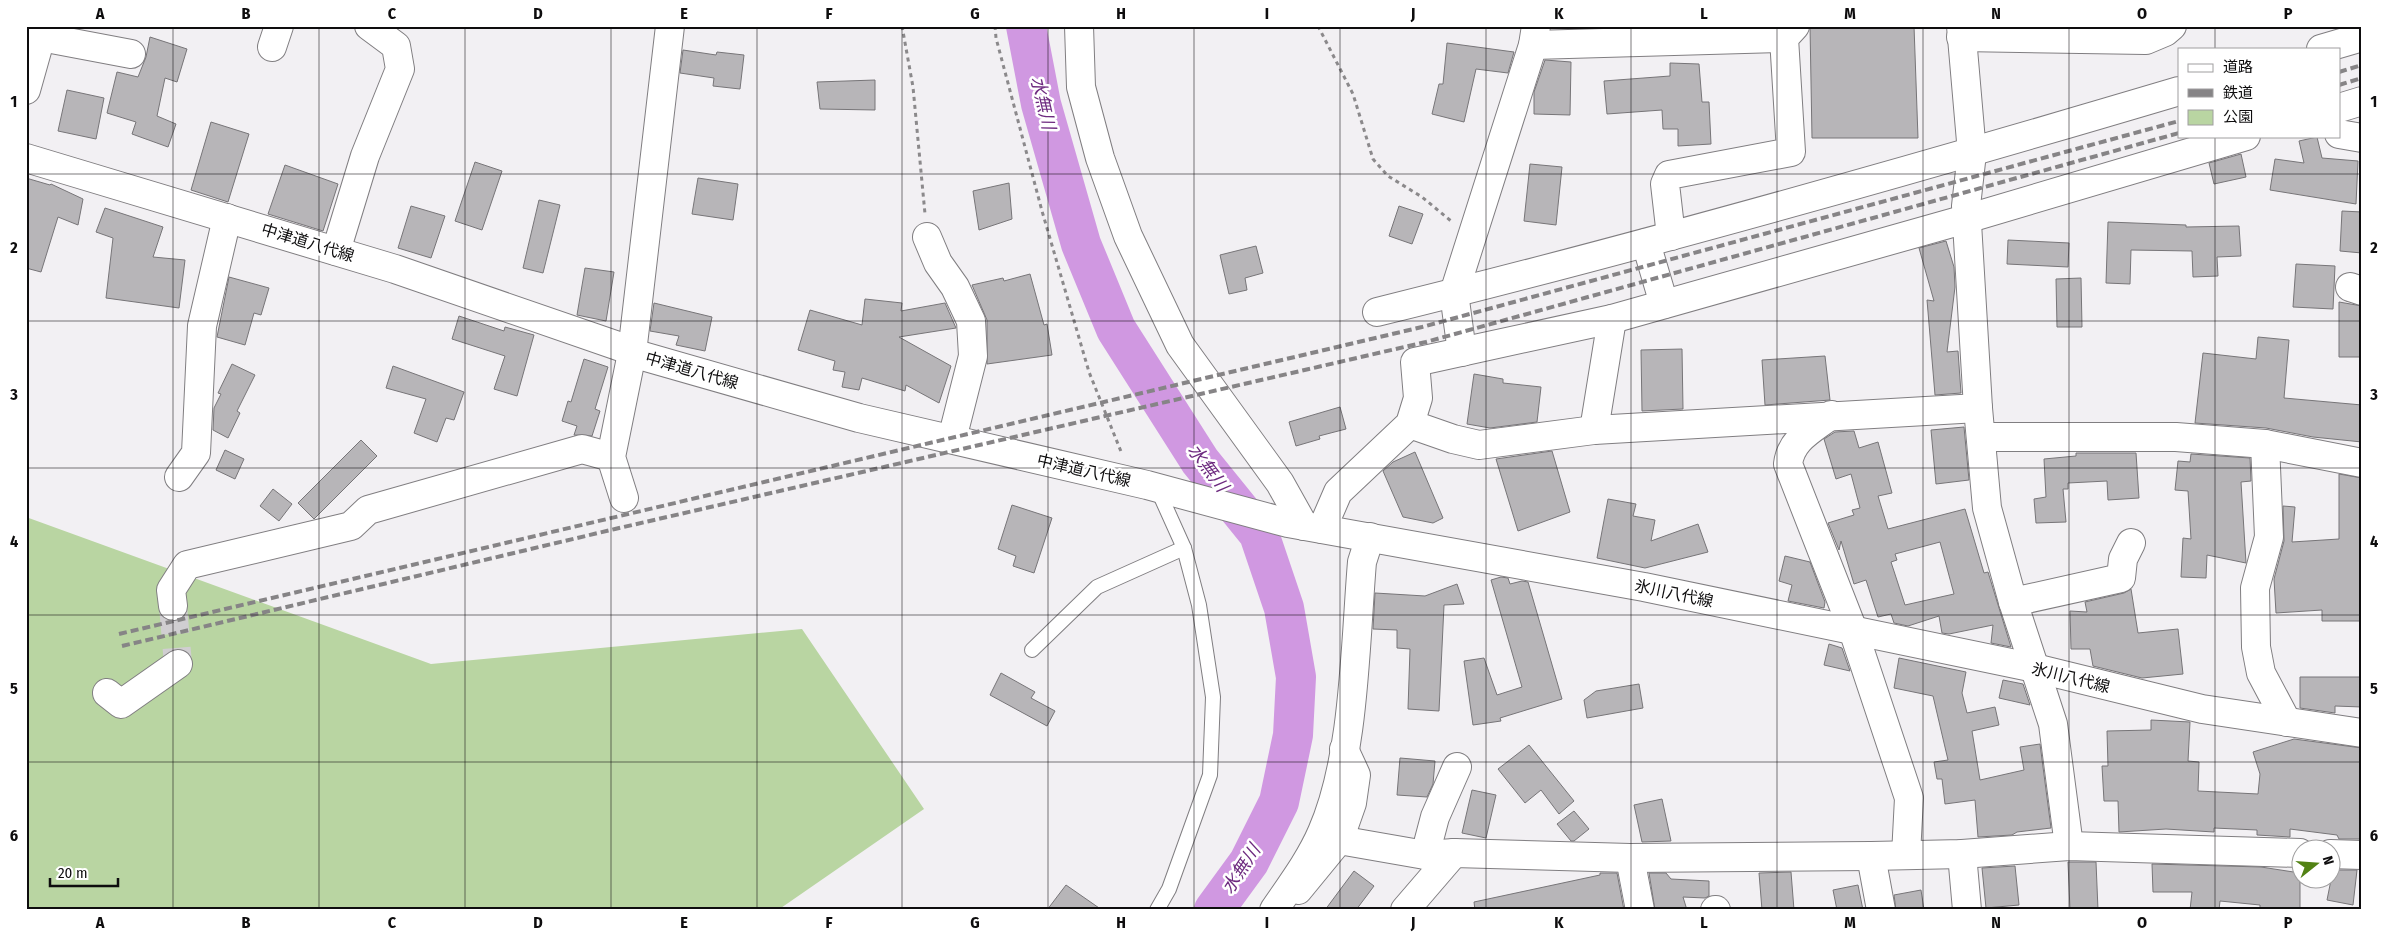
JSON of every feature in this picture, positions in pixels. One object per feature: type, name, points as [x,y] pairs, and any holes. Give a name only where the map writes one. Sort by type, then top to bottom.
[{"type":"street","points":[[336,251],[365,156],[400,69],[396,46],[369,26]]},
{"type":"street","points":[[624,498],[610,457],[632,353],[670,26]]},
{"type":"street","points":[[1079,26],[1081,87],[1100,158],[1132,244],[1180,345],[1280,484],[1305,526],[1410,424],[1418,398],[1415,362],[1612,319],[1966,219],[2239,138]]},
{"type":"street","points":[[2069,846],[2053,724],[2013,602],[1987,508],[1980,437],[1966,219],[1972,153],[1961,31],[2146,40],[2165,32],[2172,26]]},
{"type":"street","points":[[26,90],[43,31],[131,54]]},
{"type":"street","points":[[1462,352],[1454,293],[1534,36],[1789,32],[1791,152],[1669,176],[1664,184],[1658,239],[1664,304]]},
{"type":"street","points":[[2324,48],[2362,37]]},
{"type":"street","points":[[1377,312],[1658,239],[1972,153],[2178,91]]},
{"type":"street","points":[[2340,108],[2362,102]]},
{"type":"street","points":[[2340,134],[2362,138]]},
{"type":"street","name":"中津道八代線","points":[[26,158],[336,251],[546,321],[621,347],[632,353],[859,418],[1152,487],[1305,526],[1370,537]]},
{"type":"street","points":[[179,478],[196,453],[202,326],[227,218]]},
{"type":"street","points":[[927,237],[938,263],[955,287],[971,321],[972,356],[952,440]]},
{"type":"street","points":[[1594,430],[1612,319]]},
{"type":"street","points":[[1410,424],[1453,439],[1479,445],[1594,430],[1978,408]]},
{"type":"street","points":[[1831,415],[1794,444],[1789,452],[1788,464],[1853,630],[1909,798],[1906,855]]},
{"type":"street","points":[[1980,437],[2176,436],[2265,444],[2362,463]]},
{"type":"street","points":[[2265,444],[2269,537],[2256,588],[2256,647],[2261,673],[2287,722]]},
{"type":"street","points":[[173,606],[171,590],[187,565],[351,526],[368,510],[582,449],[610,457]]},
{"type":"street","points":[[1274,910],[1302,870],[1322,833],[1335,797],[1349,722],[1362,562],[1370,537]]},
{"type":"street","name":"氷川八代線","points":[[1370,537],[1644,587],[1853,630],[2035,668],[2202,709],[2362,733]]},
{"type":"street","points":[[2013,602],[2121,578],[2123,560],[2130,542]]},
{"type":"street","points":[[107,693],[121,704],[178,664]]},
{"type":"street","points":[[1274,910],[1306,884],[1339,840],[1352,803],[1356,775],[1344,749]]},
{"type":"street","points":[[1425,855],[1435,817],[1458,767]]},
{"type":"street","points":[[1339,840],[1425,855],[1454,853],[1630,858],[1962,854],[2069,846],[2290,853]]},
{"type":"street","points":[[1405,910],[1454,853]]},
{"type":"street","points":[[1962,854],[1967,910]]},
{"type":"street","points":[[2340,854],[2362,855]]},
{"type":"street","points":[[1871,856],[1881,910]]},
{"type":"street","points":[[1630,858],[1640,910]]},
{"type":"lane","points":[[1152,487],[1184,548],[1199,605],[1213,697],[1210,774],[1169,889],[1157,910]]},
{"type":"lane","points":[[1032,650],[1097,587],[1184,548]]},
{"type":"path","points":[[902,26],[913,87],[927,237]]},
{"type":"path","points":[[995,26],[996,38],[1042,211],[1089,372],[1120,451],[1152,487]]},
{"type":"path","points":[[1318,26],[1353,94],[1373,158],[1388,176],[1422,197],[1472,240]]},
{"type":"green space","points":[[26,517],[431,664],[802,629],[924,809],[778,910],[26,910]]},
{"type":"building","points":[[1810,26],[1914,26],[1918,138],[1812,138]]},
{"type":"building","points":[[150,37],[187,49],[177,82],[165,78],[157,116],[176,124],[168,147],[132,134],[136,122],[107,113],[117,72],[138,77],[146,57]]},
{"type":"building","points":[[1447,43],[1514,52],[1508,73],[1476,69],[1464,122],[1432,114],[1439,84],[1443,84]]},
{"type":"building","points":[[683,50],[716,55],[717,52],[744,55],[740,89],[713,86],[714,78],[680,73]]},
{"type":"building","points":[[1545,60],[1571,62],[1570,115],[1534,114],[1534,92]]},
{"type":"building","points":[[1670,63],[1699,64],[1702,102],[1709,102],[1711,144],[1678,146],[1678,129],[1663,129],[1662,110],[1607,114],[1604,81],[1670,76]]},
{"type":"building","points":[[875,80],[875,110],[820,109],[817,82]]},
{"type":"building","points":[[67,90],[104,98],[96,139],[58,131]]},
{"type":"building","points":[[211,122],[249,134],[228,202],[191,190]]},
{"type":"building","points":[[2317,138],[2322,158],[2358,161],[2356,204],[2270,190],[2275,159],[2304,163],[2299,141]]},
{"type":"building","points":[[2241,154],[2246,177],[2214,184],[2209,163]]},
{"type":"building","points":[[475,162],[502,171],[482,230],[455,221]]},
{"type":"building","points":[[1530,164],[1562,167],[1556,225],[1524,221]]},
{"type":"building","points":[[285,165],[338,184],[323,231],[268,214]]},
{"type":"building","points":[[26,178],[51,184],[83,199],[78,225],[58,217],[41,272],[26,268]]},
{"type":"building","points":[[698,178],[738,184],[733,220],[692,214]]},
{"type":"building","points":[[1009,183],[1012,219],[979,230],[973,191]]},
{"type":"building","points":[[539,200],[560,205],[543,273],[523,268]]},
{"type":"building","points":[[411,206],[445,216],[431,258],[398,248]]},
{"type":"building","points":[[1399,206],[1423,214],[1412,244],[1389,236]]},
{"type":"building","points":[[105,208],[163,227],[153,257],[185,260],[179,308],[106,298],[113,238],[96,232]]},
{"type":"building","points":[[2342,211],[2362,212],[2362,253],[2340,251]]},
{"type":"building","points":[[2108,222],[2186,225],[2186,227],[2239,226],[2241,256],[2217,257],[2218,276],[2193,277],[2192,251],[2131,250],[2130,284],[2106,283]]},
{"type":"building","points":[[2008,240],[2069,243],[2068,267],[2007,264]]},
{"type":"building","points":[[1946,241],[1954,267],[1955,287],[1947,352],[1958,351],[1961,393],[1935,395],[1927,300],[1934,301],[1919,248]]},
{"type":"building","points":[[1256,246],[1263,273],[1245,278],[1247,290],[1229,294],[1220,255]]},
{"type":"building","points":[[2296,264],[2335,266],[2333,309],[2293,307]]},
{"type":"building","points":[[585,268],[614,272],[606,321],[577,315]]},
{"type":"building","points":[[1030,274],[1044,325],[1047,324],[1052,355],[987,364],[987,320],[972,285],[1003,278],[1004,281]]},
{"type":"building","points":[[229,277],[269,288],[261,315],[254,313],[245,345],[217,337]]},
{"type":"building","points":[[2081,278],[2082,327],[2057,327],[2056,279]]},
{"type":"building","points":[[865,299],[902,303],[901,311],[945,303],[956,328],[899,337],[951,366],[939,403],[906,385],[905,391],[862,378],[859,390],[842,387],[845,372],[833,370],[835,361],[798,350],[810,310],[862,325]]},
{"type":"building","points":[[2339,302],[2362,306],[2362,357],[2339,357]]},
{"type":"building","points":[[654,303],[712,317],[705,351],[676,345],[679,336],[650,331]]},
{"type":"building","points":[[459,316],[504,331],[505,327],[534,335],[517,396],[494,389],[505,356],[452,339]]},
{"type":"building","points":[[2258,337],[2289,340],[2284,398],[2362,405],[2362,442],[2313,437],[2266,428],[2195,423],[2203,353],[2256,359]]},
{"type":"building","points":[[1682,349],[1683,409],[1642,411],[1641,350]]},
{"type":"building","points":[[1825,356],[1830,400],[1765,405],[1762,360]]},
{"type":"building","points":[[584,359],[608,367],[595,409],[600,411],[592,436],[574,435],[577,426],[562,421],[568,401],[571,402]]},
{"type":"building","points":[[232,364],[255,375],[237,411],[240,413],[228,438],[213,430],[214,408],[221,394],[218,393]]},
{"type":"building","points":[[393,366],[464,392],[454,420],[446,418],[437,442],[414,433],[426,399],[386,388]]},
{"type":"building","points":[[1474,374],[1503,379],[1503,383],[1541,387],[1537,422],[1490,428],[1467,424]]},
{"type":"building","points":[[1340,407],[1346,429],[1319,436],[1320,439],[1296,446],[1289,422]]},
{"type":"building","points":[[1964,427],[1969,480],[1936,484],[1931,430]]},
{"type":"building","points":[[1854,431],[1859,448],[1878,442],[1892,493],[1878,496],[1888,529],[1965,509],[1984,573],[1988,572],[2011,647],[1991,643],[1993,625],[1949,634],[1942,633],[1939,616],[1908,626],[1894,623],[1891,614],[1878,617],[1866,580],[1854,584],[1841,541],[1839,550],[1828,523],[1854,515],[1852,510],[1860,508],[1851,474],[1836,479],[1824,439],[1835,432]],"holes":[[[1940,542],[1954,594],[1905,605],[1891,562],[1897,560],[1895,554]]]},
{"type":"building","points":[[361,440],[377,456],[314,519],[298,503]]},
{"type":"building","points":[[225,450],[244,459],[235,479],[216,470]]},
{"type":"building","points":[[1552,451],[1570,512],[1518,531],[1496,459]]},
{"type":"building","points":[[1415,452],[1443,518],[1433,523],[1403,517],[1383,471],[1393,462]]},
{"type":"building","points":[[2076,453],[2136,453],[2139,498],[2108,500],[2107,481],[2068,483],[2068,489],[2063,489],[2066,522],[2036,523],[2034,499],[2046,497],[2044,459],[2076,456]]},
{"type":"building","points":[[2191,454],[2250,458],[2251,481],[2241,482],[2246,563],[2207,555],[2206,578],[2181,577],[2183,538],[2191,539],[2188,491],[2175,490],[2178,461],[2190,462]]},
{"type":"building","points":[[2339,474],[2362,478],[2362,621],[2322,621],[2322,610],[2276,613],[2274,579],[2284,541],[2283,506],[2295,507],[2292,542],[2339,539]]},
{"type":"building","points":[[273,489],[292,504],[279,521],[260,506]]},
{"type":"building","points":[[1608,499],[1636,504],[1633,516],[1655,520],[1651,541],[1698,524],[1708,552],[1645,568],[1597,558]]},
{"type":"building","points":[[1012,505],[1052,518],[1034,573],[1013,566],[1016,556],[998,549]]},
{"type":"building","points":[[1785,556],[1810,562],[1825,602],[1824,608],[1788,601],[1792,585],[1779,581]]},
{"type":"building","points":[[1501,577],[1508,578],[1510,584],[1522,581],[1528,582],[1562,699],[1500,718],[1501,721],[1473,725],[1464,661],[1484,658],[1497,695],[1522,687],[1491,580]]},
{"type":"building","points":[[1457,584],[1464,604],[1444,605],[1439,711],[1408,709],[1410,649],[1397,648],[1397,630],[1373,629],[1375,593],[1425,596]]},
{"type":"building","points":[[2131,589],[2138,633],[2178,629],[2183,674],[2142,678],[2093,666],[2090,649],[2071,649],[2070,611],[2087,612],[2085,602],[2124,593]]},
{"type":"building","points":[[1829,644],[1842,648],[1850,671],[1824,665]]},
{"type":"building","points":[[1899,658],[1966,672],[1962,693],[1967,713],[1995,707],[1999,725],[1972,731],[1980,780],[2024,770],[2020,747],[2040,744],[2051,828],[2017,832],[2012,835],[1978,837],[1975,800],[1945,804],[1942,779],[1937,779],[1934,762],[1948,760],[1933,696],[1894,688]]},
{"type":"building","points":[[1001,673],[1035,692],[1031,698],[1055,711],[1047,726],[990,695]]},
{"type":"building","points":[[2300,677],[2362,677],[2362,707],[2335,706],[2335,713],[2300,708]]},
{"type":"building","points":[[2003,680],[2023,684],[2030,705],[1999,698]]},
{"type":"building","points":[[1639,684],[1643,708],[1587,718],[1584,700],[1596,691]]},
{"type":"building","points":[[2151,720],[2190,722],[2188,761],[2199,762],[2198,791],[2258,794],[2260,774],[2253,752],[2294,739],[2362,748],[2362,839],[2340,839],[2337,835],[2290,829],[2290,837],[2257,835],[2257,830],[2214,828],[2214,832],[2166,829],[2119,832],[2118,801],[2104,801],[2102,766],[2108,766],[2107,731],[2151,730]]},
{"type":"building","points":[[1529,745],[1574,801],[1559,814],[1541,790],[1525,803],[1498,769]]},
{"type":"building","points":[[1400,758],[1435,761],[1433,784],[1427,797],[1397,795]]},
{"type":"building","points":[[1472,790],[1496,795],[1486,838],[1462,833]]},
{"type":"building","points":[[1662,799],[1671,841],[1642,842],[1634,805]]},
{"type":"building","points":[[1574,811],[1589,829],[1574,841],[1571,841],[1557,824]]},
{"type":"building","points":[[2068,862],[2096,862],[2098,910],[2070,910]]},
{"type":"building","points":[[2152,864],[2261,867],[2290,871],[2290,888],[2300,888],[2300,910],[2260,910],[2260,905],[2220,901],[2219,910],[2190,910],[2192,892],[2153,892]]},
{"type":"building","points":[[2015,866],[2019,905],[1986,908],[1982,868]]},
{"type":"building","points":[[2340,870],[2357,870],[2353,905],[2327,900],[2329,888],[2340,888]]},
{"type":"building","points":[[1354,871],[1374,886],[1356,910],[1325,910]]},
{"type":"building","points":[[1791,872],[1794,910],[1762,910],[1759,873]]},
{"type":"building","points":[[1600,873],[1617,873],[1624,910],[1475,910],[1474,902],[1600,875]]},
{"type":"building","points":[[1649,873],[1666,873],[1671,879],[1709,881],[1709,896],[1705,898],[1683,897],[1687,910],[1655,910]]},
{"type":"building","points":[[1066,885],[1102,910],[1047,910]]},
{"type":"building","points":[[1858,885],[1863,910],[1837,910],[1833,890]]},
{"type":"building","points":[[1921,890],[1924,910],[1896,910],[1894,895]]},
{"type":"waterway","name":"水無川","points":[[1026,26],[1041,104],[1081,244],[1116,329],[1200,461],[1259,534],[1284,608],[1296,677],[1293,735],[1279,802],[1249,862],[1214,910]]},
{"type":"tunnel","points":[[173,606],[178,664]]},
{"type":"railway","points":[[2340,72],[2362,65]]},
{"type":"railway","points":[[2340,85],[2362,78]]},
{"type":"railway","points":[[119,634],[1422,327],[2178,121]]},
{"type":"railway","points":[[122,646],[615,529],[1426,342],[2178,133]]}]
